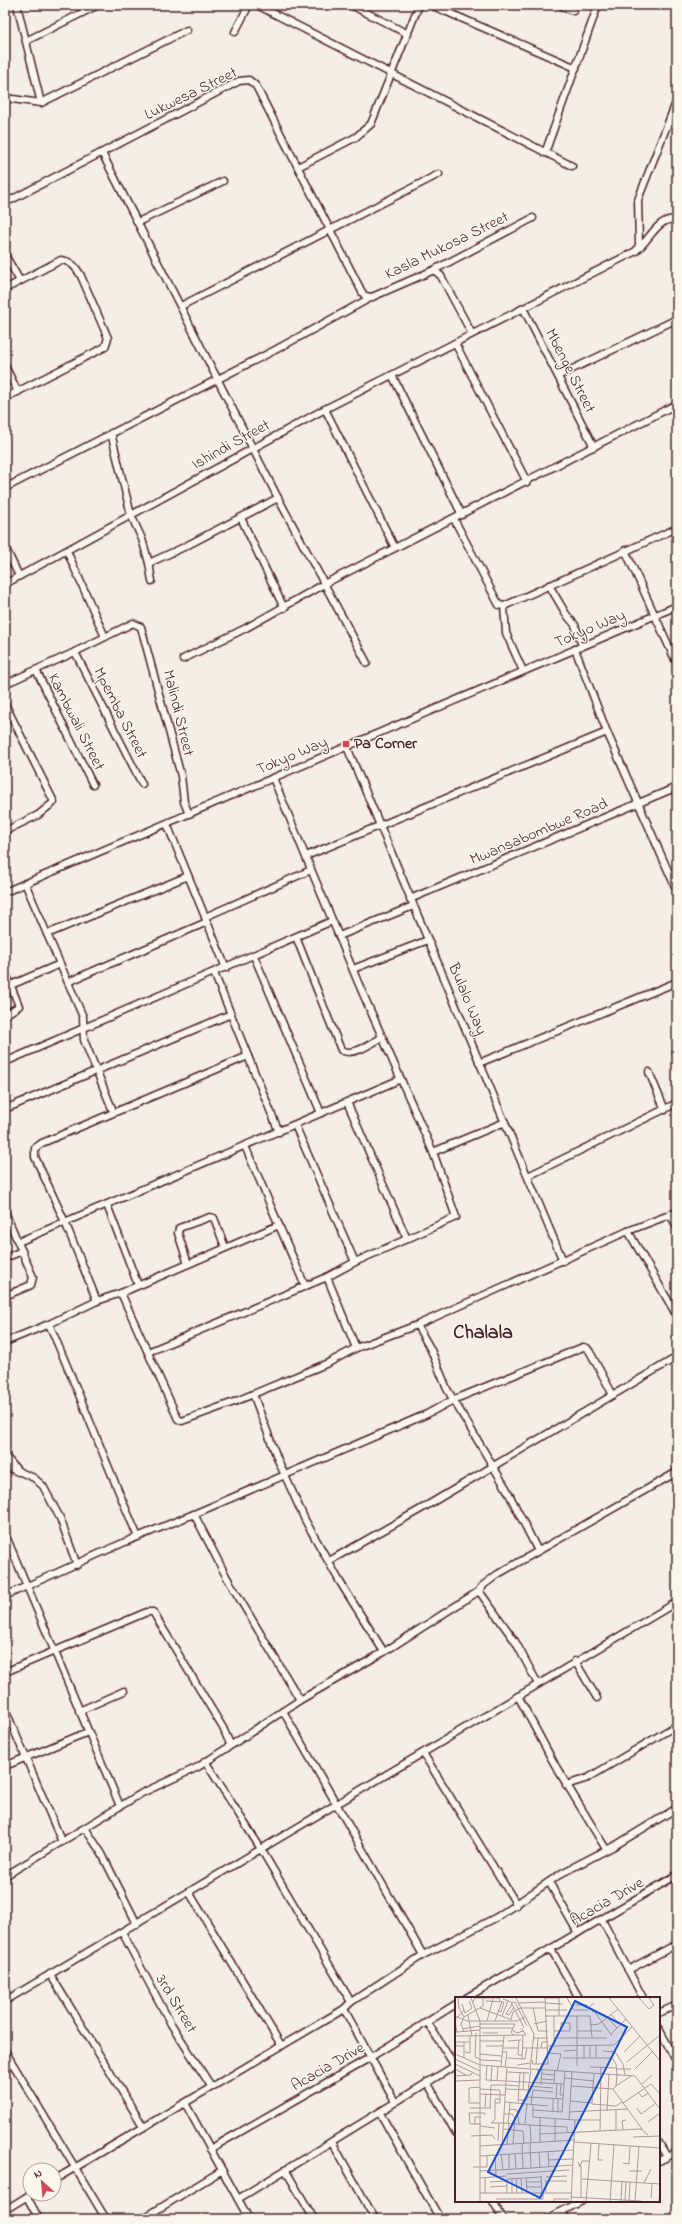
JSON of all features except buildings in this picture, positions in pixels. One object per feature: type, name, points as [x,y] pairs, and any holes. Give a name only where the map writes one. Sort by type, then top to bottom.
[{"type":"street","points":[[17,5],[41,103]]},
{"type":"street","points":[[26,41],[98,5]]},
{"type":"street","points":[[234,32],[249,5]]},
{"type":"street","points":[[257,5],[393,73],[572,166]]},
{"type":"street","points":[[351,5],[408,34]]},
{"type":"street","points":[[298,167],[365,132],[374,119],[419,5]]},
{"type":"street","points":[[431,5],[576,68]]},
{"type":"street","points":[[560,5],[573,11]]},
{"type":"street","points":[[545,153],[598,5]]},
{"type":"street","points":[[5,98],[41,103],[187,30]]},
{"type":"street","name":"Lukwesa Street","points":[[5,202],[239,82],[249,80],[256,86],[362,292],[365,296],[372,297]]},
{"type":"street","points":[[638,248],[638,200],[677,100]]},
{"type":"street","points":[[102,153],[278,498],[326,583],[367,663]]},
{"type":"street","points":[[181,306],[439,174]]},
{"type":"street","points":[[138,222],[223,182]]},
{"type":"street","name":"Kasla Mukosa Street","points":[[5,488],[277,350],[372,297],[434,270],[533,218]]},
{"type":"street","name":"Ishindi Street","points":[[5,584],[325,409],[638,248],[651,237],[662,222],[667,220],[677,220]]},
{"type":"street","points":[[5,255],[20,281]]},
{"type":"street","points":[[5,289],[61,260],[70,263],[76,267],[81,276],[108,338],[105,347],[5,398]]},
{"type":"street","points":[[434,270],[441,276],[472,334]]},
{"type":"street","name":"Mbenge Street","points":[[523,308],[594,447]]},
{"type":"street","points":[[558,376],[677,319]]},
{"type":"street","points":[[455,343],[527,482]]},
{"type":"street","points":[[5,366],[18,392]]},
{"type":"street","points":[[392,375],[462,515]]},
{"type":"street","points":[[183,659],[284,608],[326,583],[527,482],[677,404]]},
{"type":"street","points":[[325,409],[395,548]]},
{"type":"street","points":[[111,434],[131,515],[142,540],[149,562],[152,581]]},
{"type":"street","points":[[149,562],[278,498]]},
{"type":"street","points":[[240,518],[284,608]]},
{"type":"street","points":[[454,519],[499,605],[504,606],[625,550],[677,528]]},
{"type":"street","points":[[5,547],[20,576]]},
{"type":"street","points":[[625,550],[656,615],[677,664]]},
{"type":"street","points":[[5,684],[105,637],[67,551]]},
{"type":"street","points":[[549,585],[566,614],[575,625],[582,646]]},
{"type":"street","points":[[504,606],[506,633],[523,671]]},
{"type":"street","name":"Tokyo Way","points":[[5,892],[677,606]]},
{"type":"street","name":"Malindi Street","points":[[105,637],[133,623],[141,627],[181,776],[184,802],[189,814]]},
{"type":"street","points":[[575,649],[607,732],[677,891]]},
{"type":"street","name":"Mpemba Street","points":[[75,652],[142,784]]},
{"type":"street","name":"Kambwali Street","points":[[36,670],[93,785]]},
{"type":"street","points":[[5,831],[38,815],[54,802],[6,708]]},
{"type":"street","points":[[306,856],[607,732]]},
{"type":"street","name":"Bulalo Way","points":[[347,747],[563,1261]]},
{"type":"street","points":[[148,1352],[327,1277],[355,1262],[456,1217],[433,1152],[332,921],[273,778]]},
{"type":"street","name":"Mwansabombwe Road","points":[[410,899],[677,787]]},
{"type":"street","points":[[167,824],[226,968]]},
{"type":"street","points":[[68,982],[206,920],[311,870]]},
{"type":"street","points":[[47,934],[188,876]]},
{"type":"street","points":[[25,883],[83,1017],[84,1040],[113,1111]]},
{"type":"street","points":[[339,936],[413,906]]},
{"type":"street","points":[[5,1062],[83,1030],[332,921]]},
{"type":"street","points":[[296,938],[341,1050],[347,1053],[354,1052],[383,1037]]},
{"type":"street","points":[[353,969],[428,940]]},
{"type":"street","points":[[254,956],[321,1113]]},
{"type":"street","points":[[11,985],[60,964]]},
{"type":"street","points":[[5,970],[19,1006],[5,1015]]},
{"type":"street","points":[[214,973],[279,1132]]},
{"type":"street","points":[[479,1063],[677,982]]},
{"type":"street","points":[[5,1109],[231,1014]]},
{"type":"street","points":[[97,1300],[65,1222],[35,1157],[35,1148],[42,1143],[113,1111],[248,1056]]},
{"type":"street","points":[[649,1072],[665,1110]]},
{"type":"street","points":[[18,1242],[402,1079]]},
{"type":"street","points":[[346,1102],[407,1239]]},
{"type":"street","points":[[528,1176],[677,1104]]},
{"type":"street","points":[[433,1152],[505,1122]]},
{"type":"street","points":[[295,1125],[355,1262]]},
{"type":"street","points":[[245,1146],[305,1286]]},
{"type":"street","points":[[107,1205],[138,1285]]},
{"type":"street","points":[[5,1212],[22,1251],[33,1282],[31,1285],[5,1296]]},
{"type":"street","points":[[121,1293],[180,1421],[253,1394],[328,1363],[356,1348],[417,1325],[628,1231],[677,1212]]},
{"type":"street","points":[[670,1214],[677,1226]]},
{"type":"street","points":[[188,1264],[178,1233],[180,1228],[214,1218],[226,1248]]},
{"type":"street","points":[[5,1342],[49,1324],[97,1300],[121,1293],[279,1225]]},
{"type":"street","points":[[628,1231],[677,1316]]},
{"type":"street","points":[[5,1258],[22,1251]]},
{"type":"street","points":[[327,1277],[356,1348]]},
{"type":"street","points":[[49,1324],[85,1405],[96,1439],[138,1537]]},
{"type":"street","points":[[417,1325],[454,1400],[527,1527],[538,1551]]},
{"type":"street","points":[[5,1596],[27,1588],[138,1537],[427,1414],[454,1400],[583,1347],[587,1348],[590,1352],[613,1395]]},
{"type":"street","points":[[329,1561],[421,1509],[677,1357]]},
{"type":"street","points":[[253,1394],[284,1475],[305,1520],[384,1652]]},
{"type":"street","points":[[5,1456],[21,1473]]},
{"type":"street","points":[[5,1466],[34,1478],[43,1486],[60,1518],[77,1565]]},
{"type":"street","points":[[5,1876],[164,1781],[198,1767],[230,1744],[300,1700],[384,1652],[479,1591],[481,1587],[498,1574],[677,1472]]},
{"type":"street","points":[[194,1514],[226,1576],[300,1700]]},
{"type":"street","points":[[5,1534],[120,1806]]},
{"type":"street","points":[[479,1591],[515,1641],[538,1684]]},
{"type":"street","points":[[5,2001],[137,1924],[575,1662],[676,1605]]},
{"type":"street","points":[[5,1672],[147,1612],[153,1612],[223,1728],[230,1744]]},
{"type":"street","points":[[575,1662],[597,1698]]},
{"type":"street","points":[[79,1711],[124,1691]]},
{"type":"street","points":[[518,1696],[566,1785],[606,1849]]},
{"type":"street","points":[[5,1709],[62,1842]]},
{"type":"street","points":[[283,1712],[423,1955]]},
{"type":"street","points":[[566,1785],[588,1778],[677,1725]]},
{"type":"street","points":[[5,1766],[88,1732]]},
{"type":"street","points":[[423,1753],[517,1905]]},
{"type":"street","points":[[205,1761],[261,1849],[350,2002]]},
{"type":"street","points":[[62,2175],[344,2009],[350,2002],[423,1955],[517,1905],[550,1882],[677,1808]]},
{"type":"street","points":[[85,1828],[102,1854],[137,1924]]},
{"type":"street","name":"Acacia Drive","points":[[468,1997],[677,1875]]},
{"type":"street","points":[[550,1882],[578,1933]]},
{"type":"street","points":[[189,1892],[281,2045]]},
{"type":"street","points":[[602,1920],[642,1997]]},
{"type":"street","name":"3rd Street","points":[[122,1932],[168,2017],[211,2086]]},
{"type":"street","points":[[628,1970],[677,1944]]},
{"type":"street","points":[[551,1949],[578,1997]]},
{"type":"street","points":[[50,1974],[144,2126]]},
{"type":"street","name":"Acacia Drive","points":[[210,2149],[371,2057],[428,2023],[433,2017],[455,2005]]},
{"type":"street","points":[[660,2013],[677,2005]]},
{"type":"street","points":[[344,2009],[395,2102]]},
{"type":"street","points":[[238,2199],[380,2113],[455,2065],[428,2023]]},
{"type":"street","points":[[660,2031],[677,2062]]},
{"type":"street","points":[[5,2051],[76,2166],[106,2219]]},
{"type":"street","points":[[427,2082],[455,2130]]},
{"type":"street","points":[[184,2103],[249,2219]]},
{"type":"street","points":[[380,2113],[440,2219]]},
{"type":"street","points":[[332,2142],[375,2219]]},
{"type":"street","points":[[660,2145],[667,2157]]},
{"type":"street","points":[[660,2160],[677,2152]]},
{"type":"street","points":[[286,2170],[314,2219]]},
{"type":"street","points":[[142,2219],[222,2171]]},
{"type":"street","points":[[5,2210],[22,2199]]},
{"type":"street","points":[[32,2202],[39,2219]]},
{"type":"street","points":[[494,2202],[503,2219]]},
{"type":"street","points":[[547,2219],[580,2202]]},
{"type":"street","points":[[562,2212],[566,2219]]},
{"type":"place","name":"Pa Corner","points":[[346,744]]},
{"type":"district","name":"Chalala","points":[[483,1333]]}]
